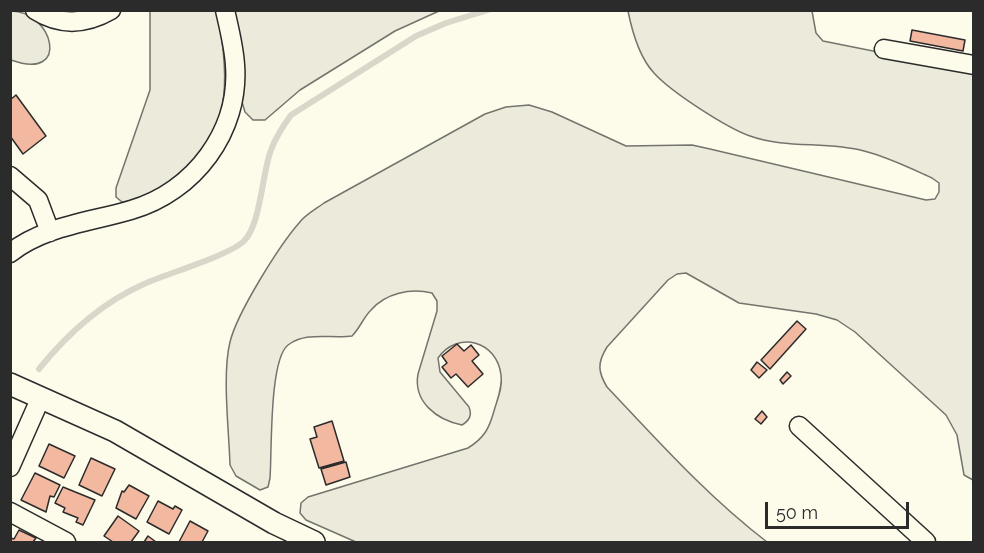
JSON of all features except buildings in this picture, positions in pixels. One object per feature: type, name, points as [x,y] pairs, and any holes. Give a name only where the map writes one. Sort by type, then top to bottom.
[{"type":"street","points":[[34,10],[54,20],[77,23],[111,10]]},
{"type":"street","points":[[10,253],[50,232],[133,210],[158,200],[181,185],[201,166],[224,127],[234,92],[235,65],[225,10]]},
{"type":"street","points":[[884,49],[974,66]]},
{"type":"street","points":[[10,176],[38,200],[50,232]]},
{"type":"street","points":[[10,384],[115,430],[274,523],[314,543]]},
{"type":"street","points":[[10,467],[41,397]]},
{"type":"street","points":[[799,426],[926,543]]},
{"type":"street","points":[[10,512],[66,543]]},
{"type":"shaded area","points":[[10,11],[25,14],[37,21],[45,32],[50,43],[49,54],[43,61],[30,64],[11,60]]},
{"type":"shaded area","points":[[150,11],[217,11],[224,60],[225,83],[222,106],[216,128],[206,148],[190,167],[152,193],[135,200],[122,202],[116,197],[116,188],[150,90]]},
{"type":"shaded area","points":[[234,11],[439,11],[395,31],[300,90],[265,120],[253,120],[245,112],[242,102],[244,65]]},
{"type":"shaded area","points":[[628,11],[812,11],[816,33],[823,41],[973,71],[973,480],[964,475],[957,435],[946,415],[855,332],[837,320],[816,314],[739,303],[686,273],[677,274],[668,280],[607,347],[600,363],[602,377],[607,387],[684,468],[745,525],[767,542],[356,542],[306,520],[300,513],[301,503],[308,497],[468,448],[482,437],[488,428],[499,393],[501,375],[498,363],[485,347],[476,343],[456,344],[446,349],[438,358],[440,372],[469,407],[470,417],[465,423],[462,425],[453,423],[436,414],[423,401],[419,393],[418,374],[437,311],[437,301],[432,293],[424,292],[399,293],[384,299],[368,313],[352,336],[303,338],[288,345],[277,368],[274,387],[268,487],[260,490],[236,476],[230,465],[227,402],[226,370],[230,342],[241,314],[281,247],[301,220],[324,203],[485,114],[506,107],[529,105],[552,112],[626,146],[692,145],[926,200],[935,199],[939,192],[939,183],[882,156],[836,146],[764,140],[740,132],[714,118],[673,90],[649,67],[637,44]]},
{"type":"waterway","points":[[39,369],[74,331],[114,300],[144,284],[226,252],[244,241],[250,233],[258,211],[271,150],[291,115],[416,36],[446,23],[488,10]]}]
